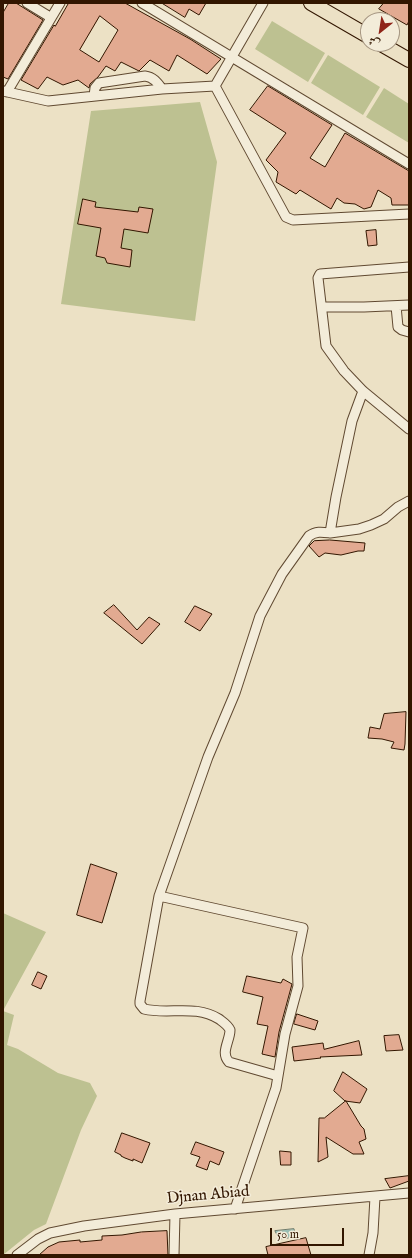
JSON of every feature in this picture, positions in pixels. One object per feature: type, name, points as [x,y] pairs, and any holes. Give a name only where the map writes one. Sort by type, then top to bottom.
[{"type":"main road","points":[[311,3],[360,31]]},
{"type":"main road","points":[[395,52],[409,60]]},
{"type":"street","points":[[27,3],[50,17]]},
{"type":"street","points":[[60,3],[5,92],[48,101],[162,89],[215,86]]},
{"type":"street","points":[[142,3],[409,164]]},
{"type":"street","points":[[215,86],[263,3]]},
{"type":"street","points":[[94,96],[95,88],[99,83],[145,76],[149,76],[155,80],[162,89]]},
{"type":"street","points":[[215,86],[286,217],[293,220],[409,214]]},
{"type":"street","points":[[409,267],[320,274],[318,281],[326,346],[344,370],[363,391],[409,429]]},
{"type":"street","points":[[322,307],[409,305]]},
{"type":"street","points":[[396,306],[398,327],[409,332]]},
{"type":"street","points":[[330,533],[352,421],[363,391]]},
{"type":"street","points":[[278,1076],[229,1062],[225,1056],[225,1051],[230,1034],[229,1027],[209,1014],[191,1010],[147,1010],[142,1007],[140,1001],[159,896],[208,758],[235,693],[260,616],[282,574],[309,536],[313,533],[330,533],[359,529],[372,525],[384,519],[398,507],[409,501]]},
{"type":"street","points":[[159,896],[303,928],[297,957],[298,986],[285,1034],[276,1088],[235,1209]]},
{"type":"street","name":"Djnan Abiad","points":[[17,1255],[38,1239],[50,1232],[61,1229],[176,1214],[409,1193]]},
{"type":"street","points":[[369,1255],[373,1233],[375,1197]]},
{"type":"street","points":[[174,1255],[176,1214]]},
{"type":"green space","points":[[272,21],[325,53],[308,82],[255,49]]},
{"type":"green space","points":[[328,55],[380,87],[363,115],[311,83]]},
{"type":"green space","points":[[384,88],[409,104],[409,143],[366,117]]},
{"type":"green space","points":[[200,102],[217,162],[195,321],[61,304],[91,111]]},
{"type":"green space","points":[[3,913],[46,932],[4,1009],[3,1009]]},
{"type":"green space","points":[[3,1011],[14,1015],[7,1045],[18,1049],[58,1073],[90,1083],[97,1096],[81,1130],[46,1224],[34,1230],[3,1255]]},
{"type":"water","points":[[294,1229],[296,1237],[279,1239],[275,1231]]},
{"type":"building","points":[[9,3],[16,3],[43,20],[8,79],[3,77],[3,13]]},
{"type":"building","points":[[69,3],[125,3],[190,39],[221,59],[207,74],[177,55],[169,71],[150,60],[139,71],[121,62],[115,71],[106,66],[98,77],[90,84],[89,88],[78,80],[63,85],[47,77],[38,89],[21,80],[54,25],[55,26]],"holes":[[[100,16],[118,30],[99,62],[80,50]]]},
{"type":"building","points":[[162,3],[206,3],[199,15],[189,9],[185,17]]},
{"type":"building","points":[[384,3],[409,3],[409,21],[407,25],[400,21],[400,12],[384,12],[379,9]]},
{"type":"building","points":[[268,86],[332,125],[310,158],[325,167],[345,133],[409,171],[409,205],[392,205],[391,198],[378,190],[371,207],[364,209],[355,204],[344,203],[337,198],[331,209],[300,190],[296,194],[276,182],[278,172],[266,160],[286,133],[250,110]]},
{"type":"building","points":[[83,199],[96,202],[95,207],[138,212],[139,207],[153,209],[148,233],[124,229],[121,248],[132,250],[130,267],[107,263],[105,258],[96,256],[101,228],[78,224]]},
{"type":"building","points":[[376,230],[377,245],[368,246],[366,231]]},
{"type":"building","points":[[330,540],[365,543],[364,551],[341,555],[325,553],[319,557],[309,546],[314,541]]},
{"type":"building","points":[[114,605],[137,630],[149,617],[160,624],[142,644],[104,613]]},
{"type":"building","points":[[195,606],[212,614],[200,631],[185,622]]},
{"type":"building","points":[[406,712],[404,750],[391,748],[394,742],[368,738],[370,727],[380,729],[384,714]]},
{"type":"building","points":[[91,864],[117,873],[102,923],[77,915]]},
{"type":"building","points":[[38,972],[47,976],[41,989],[32,985]]},
{"type":"building","points":[[247,976],[281,983],[283,979],[292,984],[279,1032],[275,1057],[262,1054],[268,1026],[257,1024],[263,997],[243,992]]},
{"type":"building","points":[[297,1014],[318,1021],[315,1030],[294,1024]]},
{"type":"building","points":[[399,1035],[403,1050],[386,1051],[384,1036]]},
{"type":"building","points":[[359,1041],[362,1055],[320,1057],[321,1058],[294,1061],[292,1047],[323,1043],[324,1049]]},
{"type":"building","points":[[343,1072],[367,1089],[360,1103],[345,1101],[334,1091]]},
{"type":"building","points":[[346,1101],[364,1129],[366,1139],[359,1142],[364,1154],[353,1154],[326,1137],[328,1157],[318,1162],[319,1118],[324,1118]]},
{"type":"building","points":[[122,1133],[150,1143],[142,1163],[133,1159],[133,1161],[125,1158],[115,1152]]},
{"type":"building","points":[[196,1142],[224,1152],[219,1165],[210,1161],[207,1170],[196,1166],[200,1157],[191,1154]]},
{"type":"building","points":[[280,1151],[291,1152],[291,1165],[281,1165]]},
{"type":"building","points":[[409,1176],[409,1181],[390,1188],[385,1179]]},
{"type":"building","points":[[167,1231],[168,1255],[39,1255],[48,1247],[59,1242],[102,1240],[102,1236]]},
{"type":"building","points":[[306,1238],[311,1255],[268,1255],[266,1247]]}]
